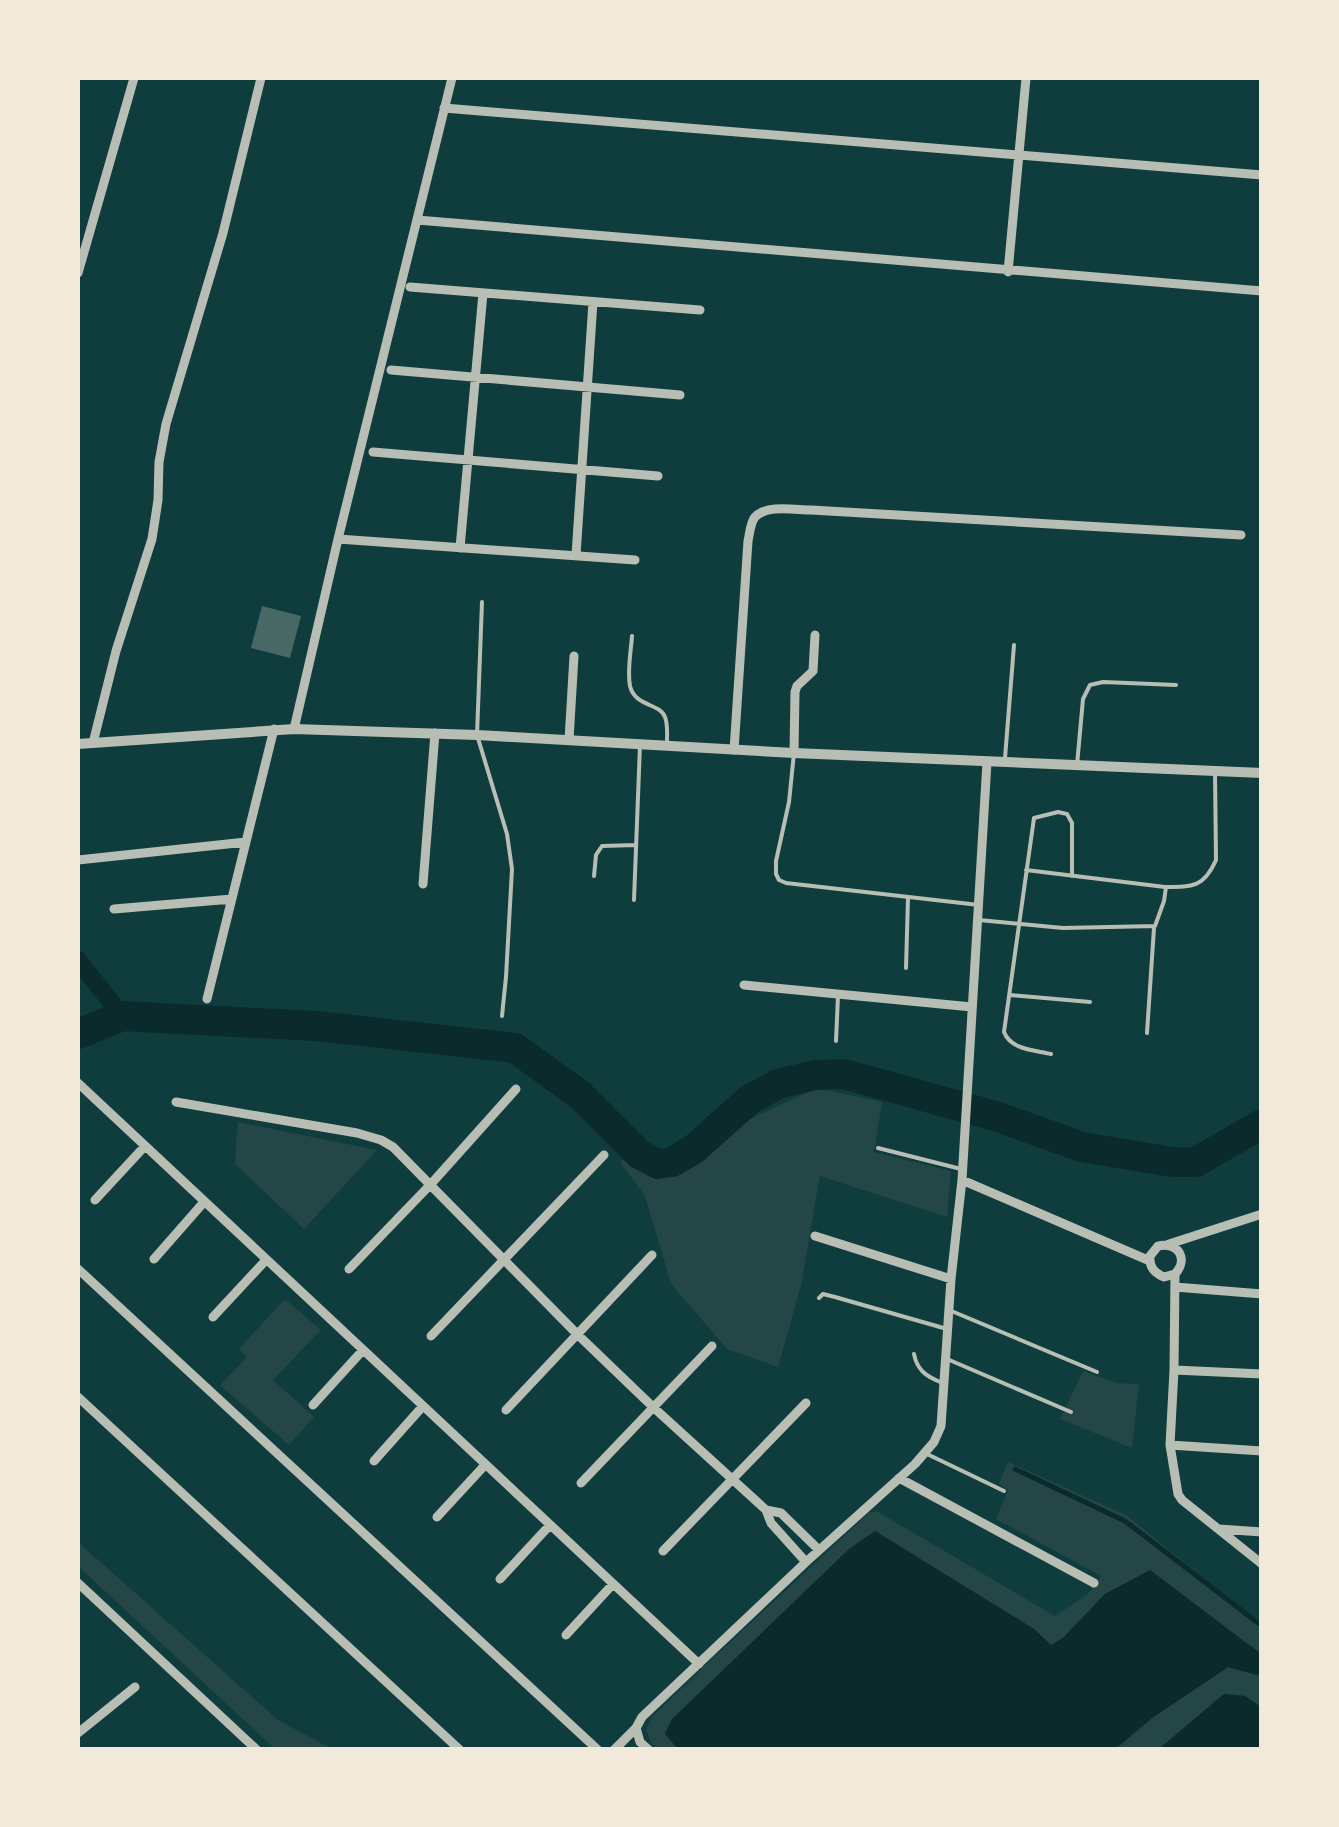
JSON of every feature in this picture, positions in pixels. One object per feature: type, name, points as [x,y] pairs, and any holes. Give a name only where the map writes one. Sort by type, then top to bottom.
[{"type":"street","points":[[78,272],[134,78]]},
{"type":"street","points":[[94,743],[118,644],[152,538],[166,424],[223,233],[261,78]]},
{"type":"street","points":[[294,729],[452,78]]},
{"type":"street","points":[[1008,272],[1026,78]]},
{"type":"street","points":[[444,108],[1262,175]]},
{"type":"street","points":[[417,220],[1262,291]]},
{"type":"street","points":[[410,287],[700,310]]},
{"type":"street","points":[[460,548],[483,294]]},
{"type":"street","points":[[576,555],[593,302]]},
{"type":"street","points":[[391,370],[680,394]]},
{"type":"street","points":[[373,452],[658,476]]},
{"type":"street","points":[[734,750],[748,541],[756,517],[763,512],[811,510],[1241,536]]},
{"type":"street","points":[[338,540],[635,560]]},
{"type":"street","points":[[794,753],[795,692],[813,670],[816,635]]},
{"type":"street","points":[[569,740],[574,656]]},
{"type":"street","points":[[207,999],[274,729]]},
{"type":"street","points":[[78,744],[294,729],[1262,773]]},
{"type":"street","points":[[423,884],[435,734]]},
{"type":"street","points":[[614,1750],[642,1717],[925,1453],[941,1426],[962,1174],[987,762]]},
{"type":"street","points":[[78,860],[246,842]]},
{"type":"street","points":[[114,908],[232,898]]},
{"type":"street","points":[[744,986],[972,1007]]},
{"type":"street","points":[[80,1089],[699,1664]]},
{"type":"street","points":[[350,1269],[516,1089]]},
{"type":"street","points":[[176,1102],[357,1133],[394,1147],[653,1407],[766,1510],[781,1514],[819,1550]]},
{"type":"street","points":[[95,1200],[145,1146]]},
{"type":"street","points":[[430,1336],[604,1155]]},
{"type":"street","points":[[962,1174],[1150,1260]]},
{"type":"street","points":[[154,1259],[204,1202]]},
{"type":"street","points":[[1169,1244],[1179,1250],[1182,1265],[1175,1274],[1164,1277],[1150,1266],[1155,1249],[1169,1244],[1262,1214]]},
{"type":"street","points":[[815,1236],[951,1279]]},
{"type":"street","points":[[506,1410],[652,1255]]},
{"type":"street","points":[[213,1316],[266,1260]]},
{"type":"street","points":[[78,1270],[598,1750]]},
{"type":"street","points":[[1175,1274],[1170,1445],[1178,1494],[1262,1564]]},
{"type":"street","points":[[1175,1287],[1262,1294]]},
{"type":"street","points":[[581,1483],[712,1346]]},
{"type":"street","points":[[313,1406],[362,1350]]},
{"type":"street","points":[[1174,1370],[1262,1374]]},
{"type":"street","points":[[78,1397],[460,1750]]},
{"type":"street","points":[[664,1551],[806,1403]]},
{"type":"street","points":[[374,1461],[423,1406]]},
{"type":"street","points":[[1170,1445],[1262,1451]]},
{"type":"street","points":[[437,1517],[485,1464]]},
{"type":"street","points":[[899,1478],[1094,1583]]},
{"type":"street","points":[[766,1510],[771,1523],[806,1562]]},
{"type":"street","points":[[500,1579],[550,1526]]},
{"type":"street","points":[[1216,1528],[1262,1532]]},
{"type":"street","points":[[78,1584],[257,1750]]},
{"type":"street","points":[[566,1635],[613,1584]]},
{"type":"street","points":[[78,1733],[135,1686]]},
{"type":"street","points":[[636,1728],[640,1742],[649,1750]]},
{"type":"lane","points":[[482,602],[477,735],[507,834],[512,869],[502,1016]]},
{"type":"lane","points":[[632,636],[630,686],[645,704],[665,714],[668,746]]},
{"type":"lane","points":[[1005,763],[1014,645]]},
{"type":"lane","points":[[1077,765],[1084,699],[1090,684],[1176,685]]},
{"type":"lane","points":[[634,900],[640,744]]},
{"type":"lane","points":[[794,753],[789,802],[776,861],[779,880],[979,905]]},
{"type":"lane","points":[[1026,870],[1166,887],[1192,886],[1202,881],[1216,860],[1216,771]]},
{"type":"lane","points":[[1051,1054],[1021,1048],[1008,1040],[1004,1032],[1034,818],[1058,812],[1067,814],[1072,823],[1072,876]]},
{"type":"lane","points":[[594,876],[596,854],[602,846],[635,844]]},
{"type":"lane","points":[[1147,1033],[1154,926],[1166,887]]},
{"type":"lane","points":[[906,968],[908,896]]},
{"type":"lane","points":[[978,920],[1064,928],[1154,926]]},
{"type":"lane","points":[[836,1041],[838,994]]},
{"type":"lane","points":[[1009,995],[1090,1002]]},
{"type":"lane","points":[[878,1148],[962,1174]]},
{"type":"lane","points":[[819,1298],[823,1294],[836,1297],[948,1329]]},
{"type":"lane","points":[[949,1310],[1097,1372]]},
{"type":"lane","points":[[914,1354],[921,1370],[944,1384]]},
{"type":"lane","points":[[946,1359],[1072,1412]]},
{"type":"lane","points":[[925,1453],[1004,1490]]},
{"type":"shaded area","points":[[817,1088],[882,1102],[874,1152],[951,1171],[947,1217],[820,1176],[801,1285],[778,1367],[727,1349],[671,1284],[645,1196],[620,1162],[626,1156],[649,1170],[664,1174],[680,1171],[713,1152],[743,1122]]},
{"type":"shaded area","points":[[238,1122],[377,1150],[304,1229],[235,1164]]},
{"type":"shaded area","points":[[285,1299],[321,1330],[273,1380],[314,1417],[289,1445],[220,1385],[247,1357],[239,1349]]},
{"type":"shaded area","points":[[1083,1371],[1117,1383],[1139,1384],[1132,1448],[1060,1419]]},
{"type":"shaded area","points":[[1008,1462],[1126,1515],[1261,1622],[1261,1654],[1150,1571],[1105,1594],[1051,1646],[1034,1629],[875,1531],[665,1734],[678,1749],[657,1749],[652,1745],[646,1729],[653,1716],[870,1512],[878,1512],[1055,1616],[1088,1594],[1101,1576],[996,1519],[1008,1490],[999,1484]]},
{"type":"shaded area","points":[[875,1531],[1034,1629],[1051,1645],[1063,1638],[1105,1594],[1150,1570],[1261,1654],[1261,1676],[1228,1667],[1152,1718],[1115,1749],[678,1749],[665,1734],[672,1719],[849,1549]]},
{"type":"shaded area","points":[[78,1542],[278,1720],[332,1749],[275,1749],[78,1566]]},
{"type":"shaded area","points":[[1228,1667],[1261,1676],[1261,1707],[1245,1696],[1224,1694],[1159,1749],[1115,1750],[1152,1718]]},
{"type":"shaded area","points":[[1224,1694],[1245,1696],[1261,1707],[1261,1749],[1159,1749]]},
{"type":"building","points":[[262,606],[301,616],[290,658],[251,648]]},
{"type":"waterway","points":[[78,960],[122,1016]]},
{"type":"waterway","points":[[78,1034],[122,1016],[316,1026],[515,1048],[580,1095],[639,1154],[658,1164],[672,1162],[694,1149],[749,1100],[778,1084],[815,1075],[844,1074],[995,1116],[1082,1147],[1172,1162],[1196,1162],[1262,1124]]},
{"type":"waterway","points":[[1015,1469],[1125,1521],[1262,1626]]}]
